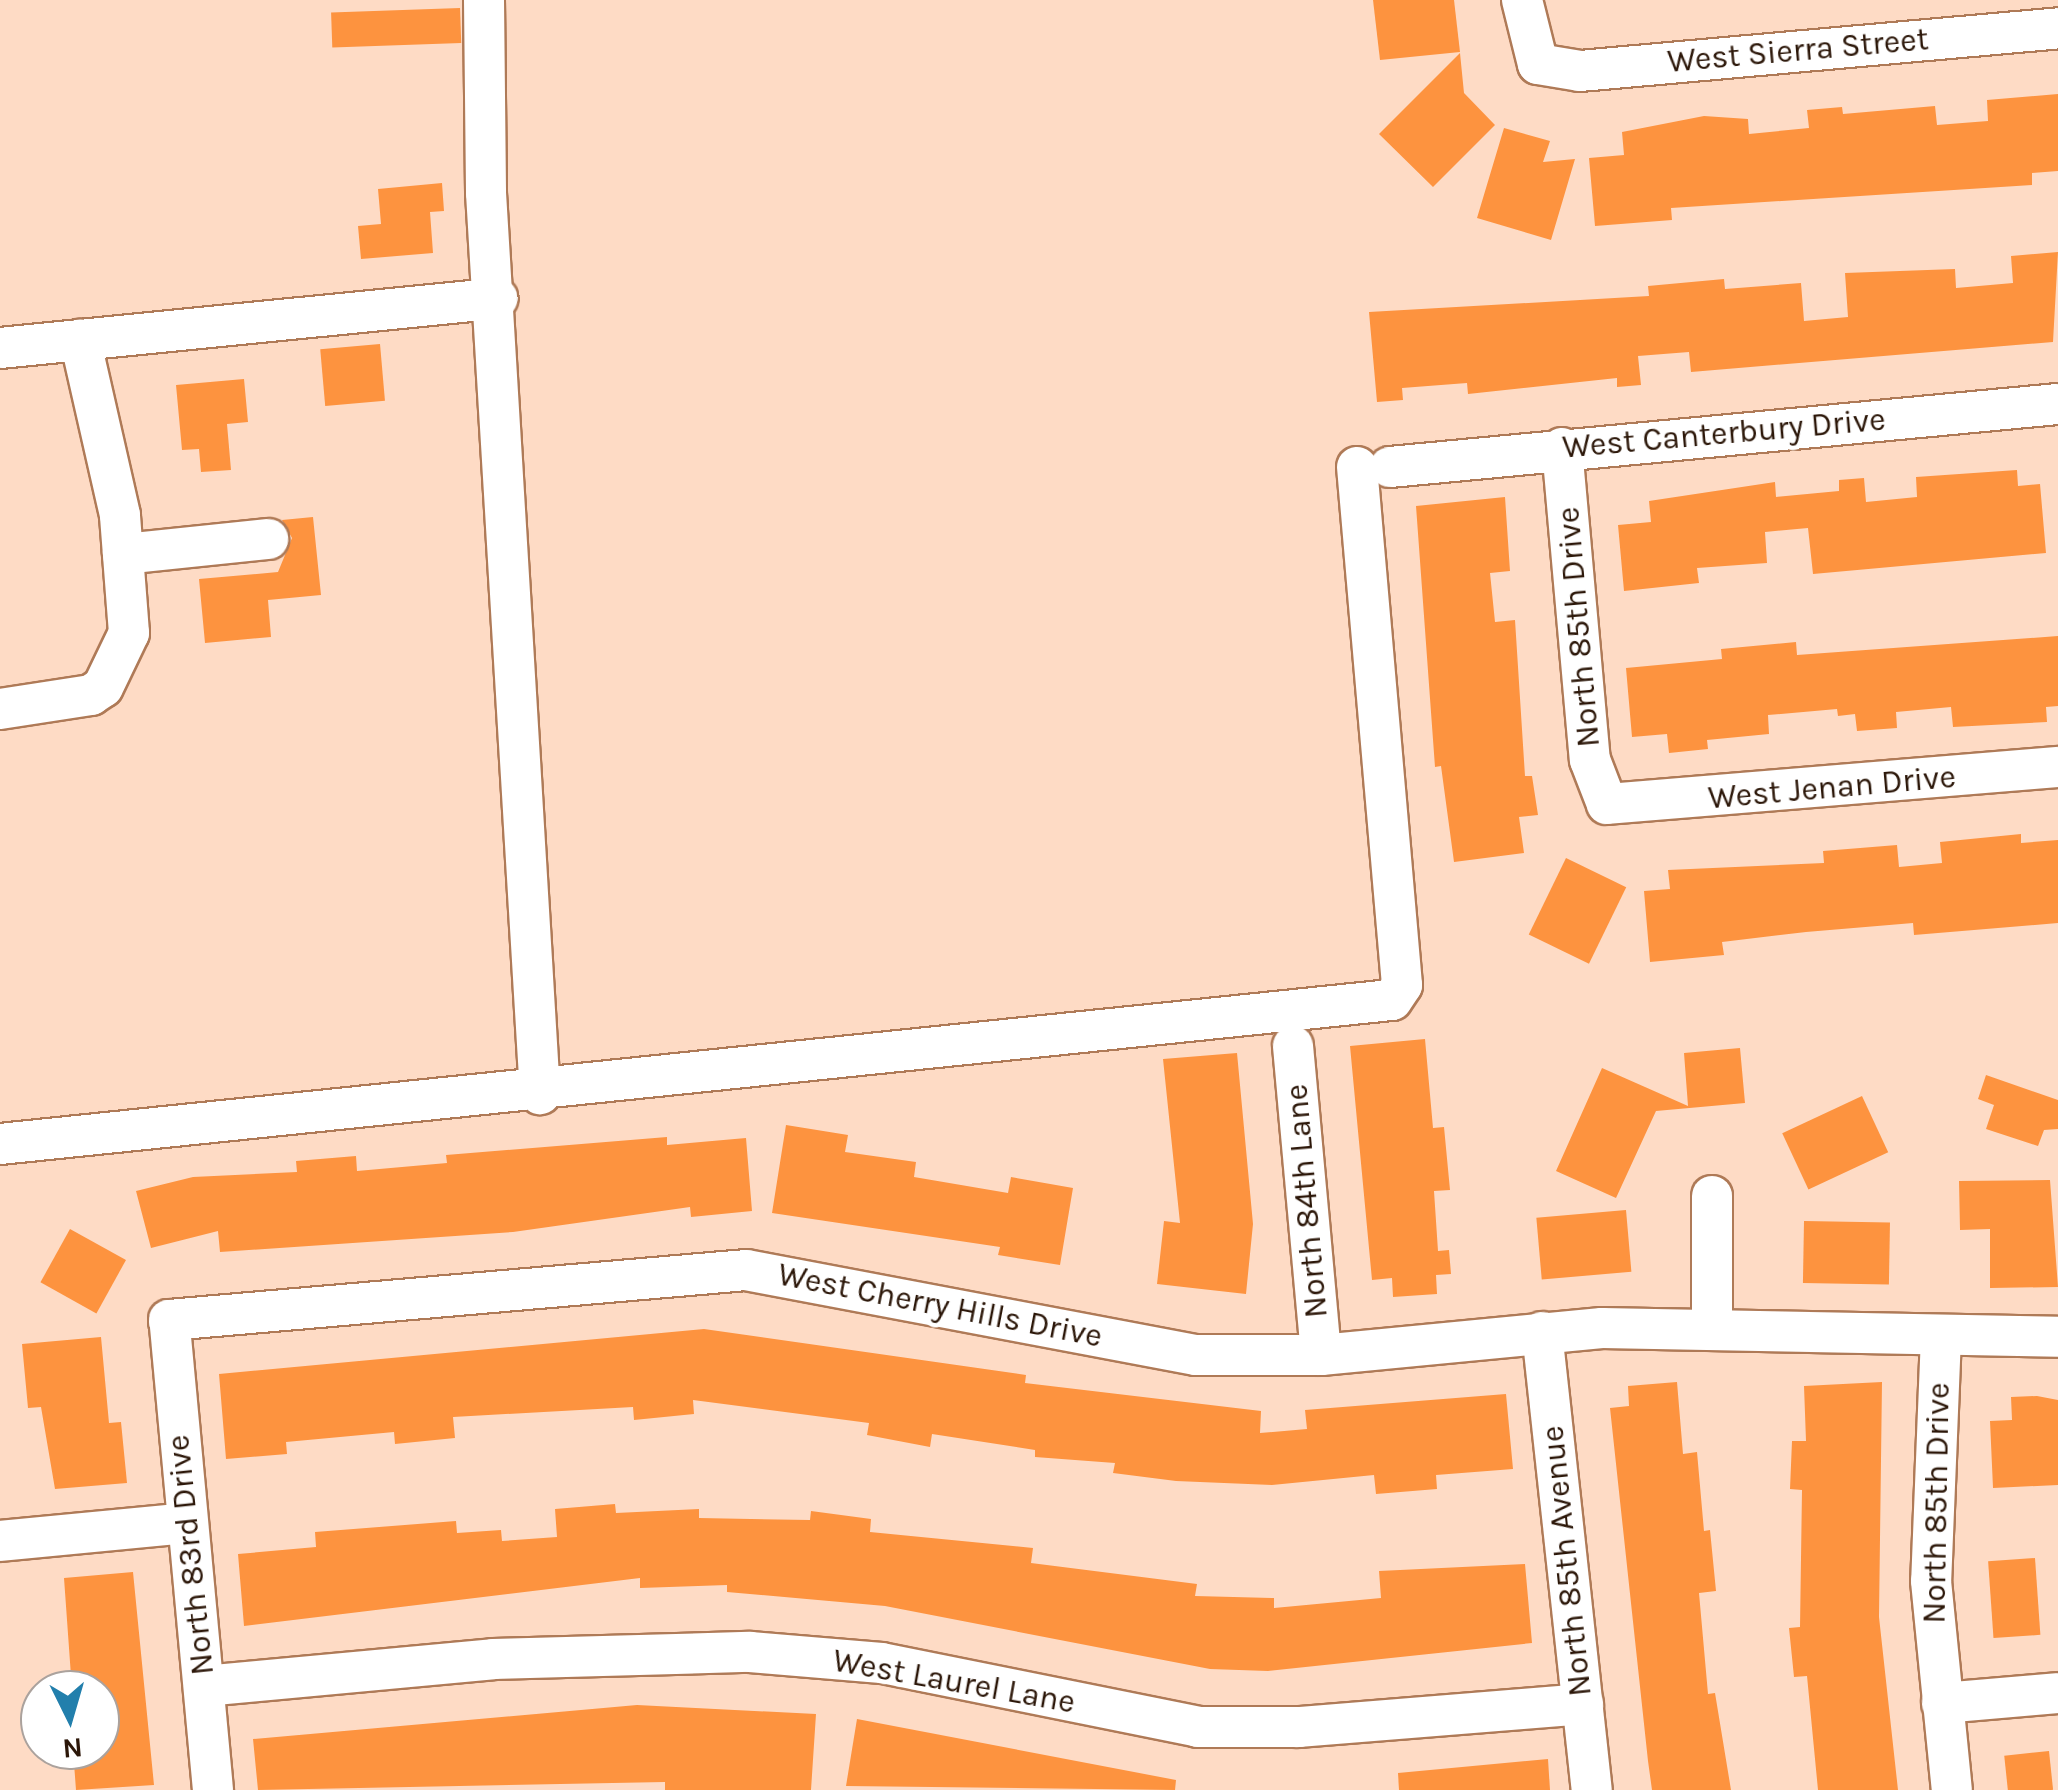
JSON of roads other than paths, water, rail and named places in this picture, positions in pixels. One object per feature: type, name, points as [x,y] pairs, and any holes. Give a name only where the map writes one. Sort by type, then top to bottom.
[{"type":"street","points":[[0,1144],[540,1094],[497,298],[486,193],[484,0]]},
{"type":"street","name":"West Sierra Street","points":[[1522,0],[1538,64],[1580,70],[2058,28]]},
{"type":"street","points":[[0,348],[497,298]]},
{"type":"street","points":[[0,709],[53,705],[104,686],[129,633],[123,554],[80,339]]},
{"type":"street","name":"West Canterbury Drive","points":[[540,1094],[1392,1000],[1402,985],[1374,467],[2058,404]]},
{"type":"street","name":"North 85th Drive","points":[[1562,448],[1590,760],[1607,804]]},
{"type":"street","points":[[123,554],[268,539]]},
{"type":"street","name":"West Jenan Drive","points":[[1607,804],[2058,767]]},
{"type":"street","name":"North 84th Lane","points":[[1293,1046],[1321,1355]]},
{"type":"street","points":[[1712,1196],[1712,1328]]},
{"type":"street","name":"West Cherry Hills Drive","points":[[169,1320],[746,1270],[1196,1355],[1321,1355],[1542,1332],[1712,1328],[2058,1337]]},
{"type":"street","name":"North 83rd Drive","points":[[169,1320],[213,1790]]},
{"type":"street","name":"North 85th Avenue","points":[[1542,1332],[1592,1790]]},
{"type":"street","name":"North 85th Drive","points":[[1941,1336],[1931,1581],[1952,1790]]},
{"type":"street","points":[[0,1540],[187,1523]]},
{"type":"street","name":"West Laurel Lane","points":[[204,1686],[627,1650],[882,1663],[1198,1726],[1299,1727],[1583,1704]]},
{"type":"street","points":[[1942,1703],[2058,1692]]}]
